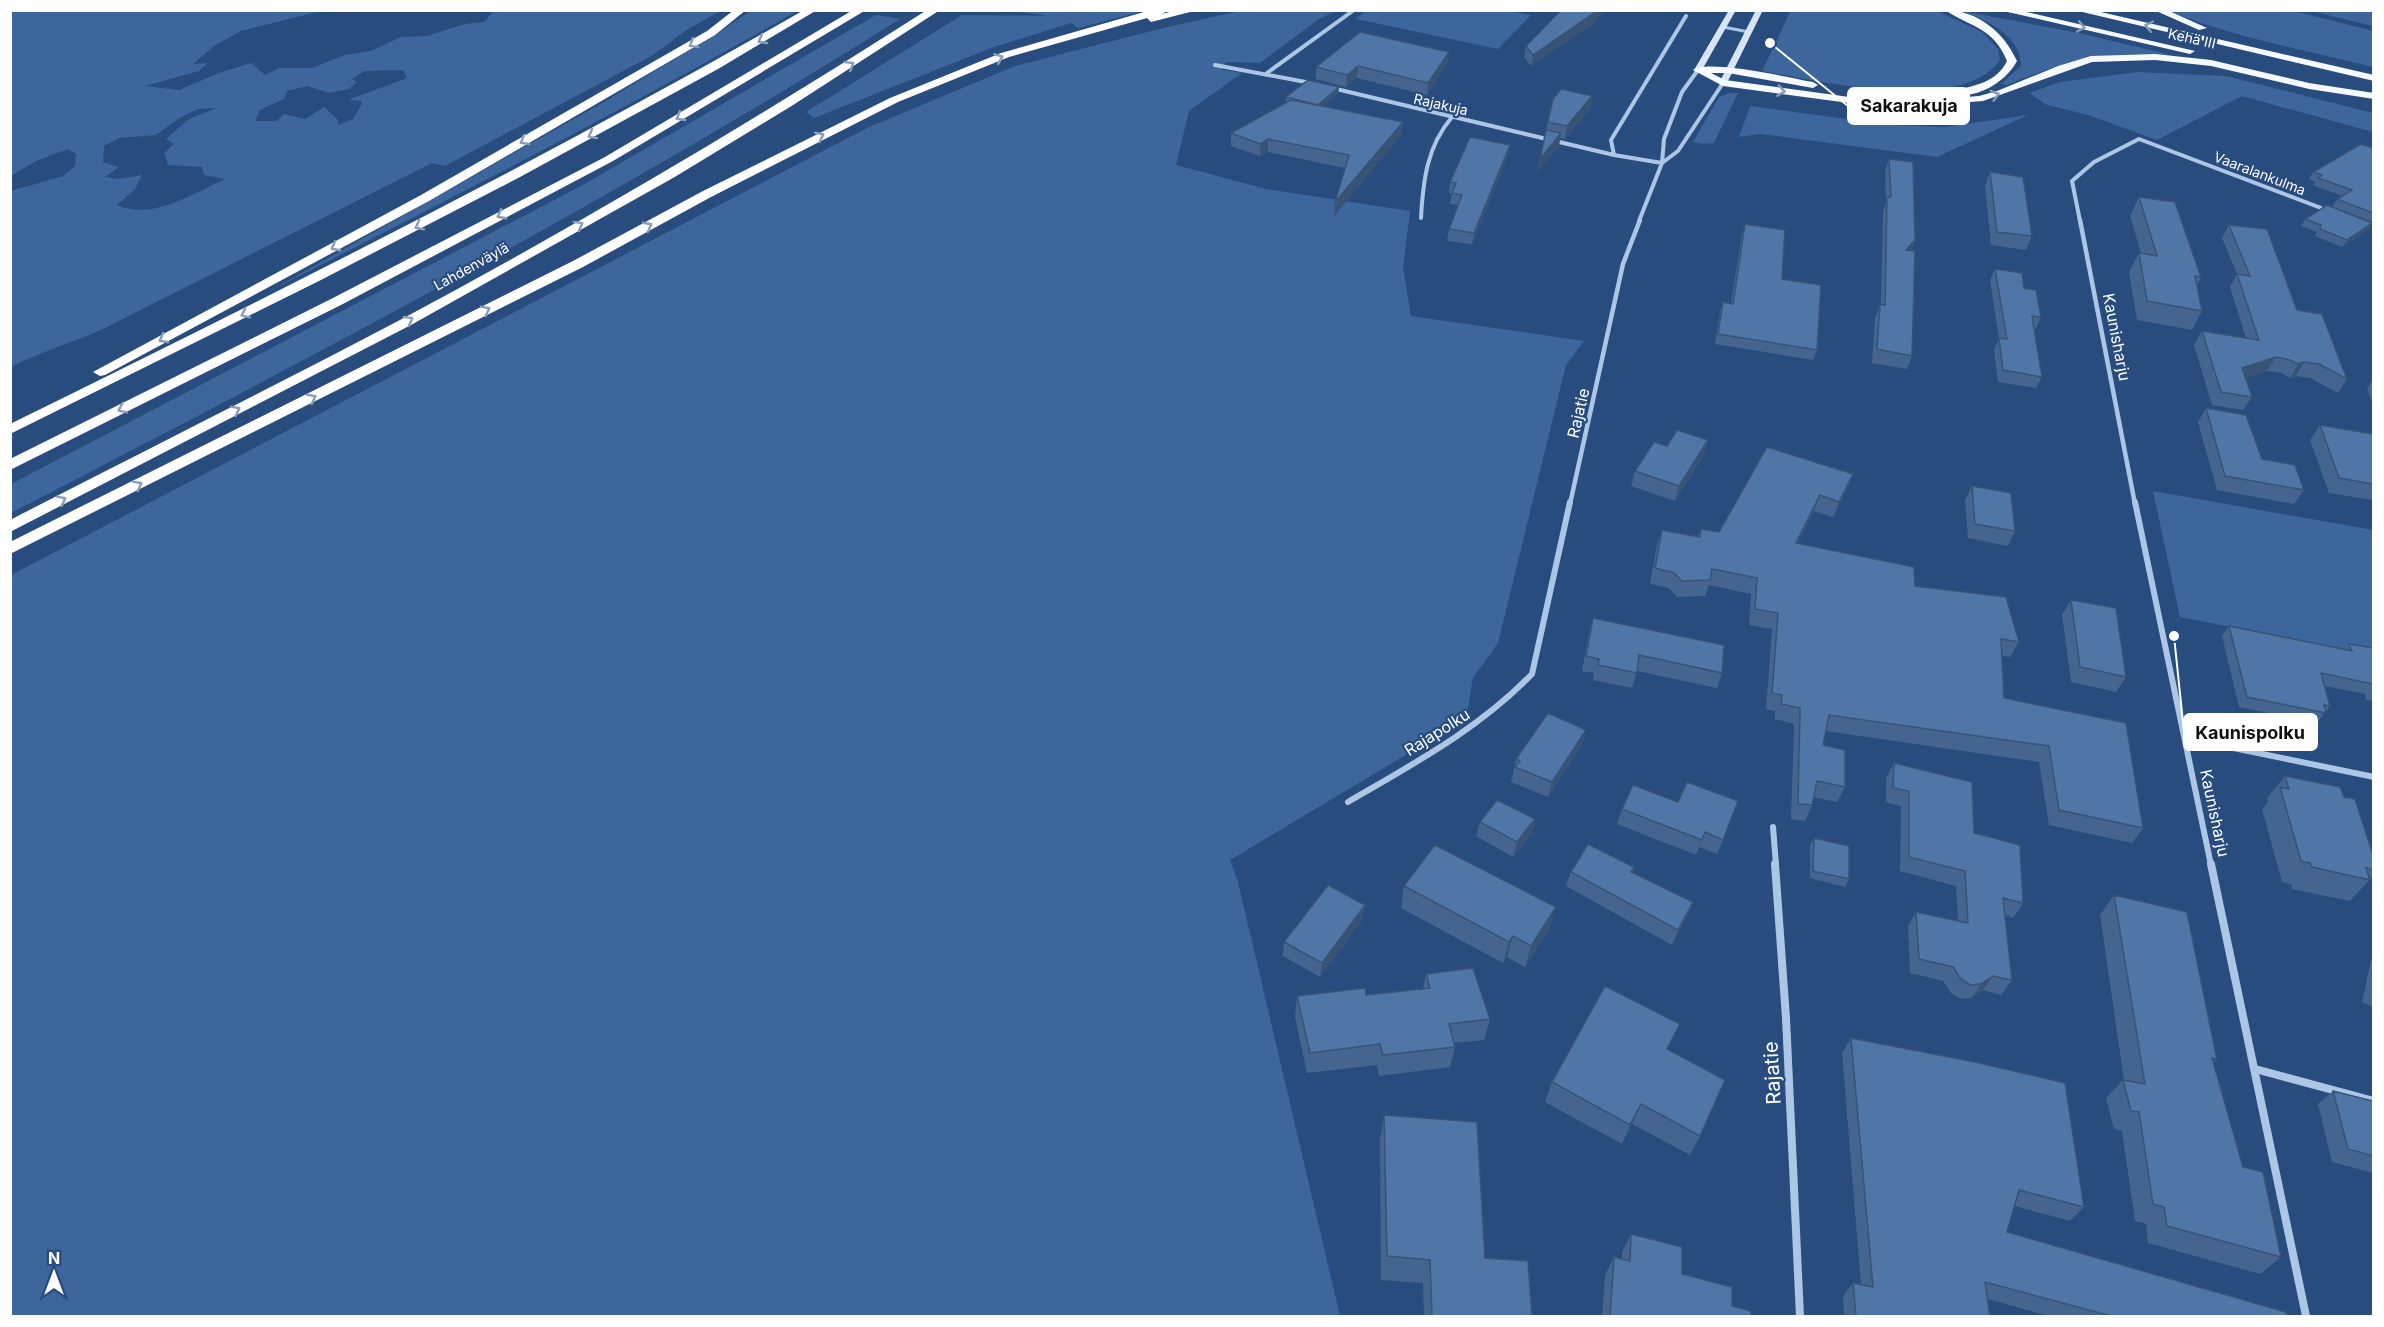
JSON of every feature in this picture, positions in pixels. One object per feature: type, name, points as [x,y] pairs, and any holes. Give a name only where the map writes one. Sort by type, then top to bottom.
[{"type":"highway","points":[[10,420],[425,198],[711,33],[741,10]]},
{"type":"highway","points":[[10,430],[304,285],[509,180],[690,82],[812,10]]},
{"type":"highway","name":"Lahdenväylä","points":[[10,465],[336,303],[609,159],[861,10]]},
{"type":"highway","name":"Lahdenväylä","points":[[10,527],[406,322],[669,175],[935,10]]},
{"type":"highway","points":[[10,549],[578,264],[707,194],[894,100],[1005,55],[1164,10]]},
{"type":"highway","points":[[1067,37],[1193,10]]},
{"type":"highway","points":[[1698,70],[1728,70],[1856,91],[1902,95],[1946,94],[1969,90],[1994,82],[2008,72],[2012,61],[2008,48],[2000,38],[1972,20],[1949,10]]},
{"type":"highway","name":"Kehä III","points":[[2003,10],[2200,53],[2373,96]]},
{"type":"highway","name":"Kehä III","points":[[2078,10],[2372,78]]},
{"type":"highway","points":[[2158,10],[2208,30],[2324,58],[2372,78]]},
{"type":"highway","points":[[1698,70],[1723,83],[1864,102],[1955,103],[2001,93],[2077,63],[2131,56],[2211,63],[2309,86],[2373,96]]},
{"type":"main road","points":[[1698,70],[1733,10]]},
{"type":"main road","points":[[1723,83],[1760,10]]},
{"type":"street","points":[[1266,73],[1354,10]]},
{"type":"street","points":[[1614,154],[1611,140],[1686,16]]},
{"type":"street","points":[[1215,65],[1266,73],[1313,84]]},
{"type":"street","name":"Rajatie","points":[[1532,674],[1623,264],[1662,163],[1664,139],[1682,92],[1698,70]]},
{"type":"street","name":"Rajatie","points":[[1662,163],[1678,151],[1723,83]]},
{"type":"street","name":"Rajakuja","points":[[1325,86],[1452,117],[1662,163]]},
{"type":"street","points":[[1421,218],[1422,191],[1438,132],[1452,117]]},
{"type":"street","name":"Vaaralankulma","points":[[2139,139],[2340,215]]},
{"type":"street","name":"Kaunisharju","points":[[2139,139],[2089,166],[2073,181],[2132,486],[2306,1317]]},
{"type":"street","name":"Rajapolku","points":[[1348,802],[1481,721],[1515,694],[1532,674]]},
{"type":"street","points":[[2185,738],[2373,777]]},
{"type":"street","name":"Rajatie","points":[[1773,827],[1786,1018],[1800,1317]]},
{"type":"street","points":[[2255,1069],[2373,1101]]},
{"type":"lane","points":[[1723,27],[1749,32]]},
{"type":"shaded area","points":[[21,10],[321,11],[241,31],[214,46],[193,64],[208,63],[199,71],[145,86],[179,90],[219,73],[251,63],[265,75],[279,68],[312,68],[345,55],[371,51],[401,37],[427,36],[465,24],[484,22],[494,11],[720,11],[685,31],[653,55],[445,166],[432,163],[101,330],[11,367],[11,191],[63,176],[75,166],[76,154],[68,149],[36,161],[11,176],[11,13]],"holes":[[[403,70],[407,78],[348,100],[361,101],[362,104],[353,119],[338,125],[338,120],[324,107],[305,119],[284,114],[276,121],[255,121],[260,110],[284,99],[287,91],[307,86],[329,93],[349,89],[357,82],[352,79],[365,71]],[[217,108],[189,119],[166,139],[174,144],[164,153],[168,165],[202,167],[204,175],[225,179],[186,198],[158,207],[144,210],[117,205],[135,189],[142,175],[118,179],[105,177],[119,167],[103,162],[104,146],[119,138],[156,135],[178,119],[198,109]]]},
{"type":"shaded area","points":[[1505,10],[1531,15],[1498,49],[1356,19],[1366,11]]},
{"type":"shaded area","points":[[1791,10],[1937,11],[1982,32],[1998,49],[2000,60],[1981,77],[1955,86],[1923,90],[1888,90],[1852,86],[1762,71]]},
{"type":"shaded area","points":[[750,11],[797,11],[601,119],[268,292],[604,102]]},
{"type":"shaded area","points":[[1012,11],[1144,11],[1078,28],[1071,23],[994,47],[814,118],[806,112],[962,15],[1049,16]]},
{"type":"shaded area","points":[[1240,11],[1336,11],[1319,19],[1260,63],[1226,62],[1222,70],[1242,73],[1189,111],[1176,165],[1266,189],[1410,211],[1403,267],[1411,316],[1584,341],[1566,365],[1498,643],[1473,678],[1466,719],[1230,860],[1238,882],[1340,1316],[11,1316],[11,575],[867,128],[1015,66]]},
{"type":"shaded area","points":[[1962,11],[2079,33],[2175,56],[2129,55],[2089,59],[2050,69],[2007,85],[2001,84],[2021,66],[2015,46],[2009,37],[1991,24]]},
{"type":"shaded area","points":[[2170,11],[2294,11],[2373,31],[2373,67],[2219,29]]},
{"type":"shaded area","points":[[2311,11],[2373,11],[2373,26]]},
{"type":"shaded area","points":[[876,15],[900,19],[792,86],[572,214],[349,336],[11,513],[11,484],[581,186]]},
{"type":"shaded area","points":[[2137,72],[2226,76],[2373,113],[2373,132],[2242,96],[2157,140],[2088,115],[2047,105],[2029,93],[2060,82]]},
{"type":"shaded area","points":[[1729,93],[1738,93],[1714,143],[1693,142],[1719,97]]},
{"type":"shaded area","points":[[1750,106],[1891,125],[1944,127],[2028,115],[1937,157],[1760,134],[1739,137]]},
{"type":"shaded area","points":[[2153,491],[2373,530],[2373,655],[2180,617]]},
{"type":"building","points":[[1561,10],[1598,10],[1533,55],[1526,46]]},
{"type":"building","points":[[1360,32],[1449,52],[1428,83],[1358,66],[1347,75],[1316,67]]},
{"type":"building","points":[[1308,80],[1339,87],[1318,105],[1286,97]]},
{"type":"building","points":[[1561,89],[1592,96],[1567,126],[1548,122],[1553,99]]},
{"type":"building","points":[[1291,100],[1403,122],[1335,202],[1349,155],[1268,139],[1260,144],[1231,133]]},
{"type":"building","points":[[1546,130],[1561,133],[1540,159]]},
{"type":"building","points":[[1470,137],[1510,145],[1474,233],[1449,229],[1462,195],[1452,193],[1456,183],[1450,182]]},
{"type":"building","points":[[2361,144],[2373,148],[2373,213],[2337,199],[2352,190],[2318,178],[2322,175],[2313,172]]},
{"type":"building","points":[[1889,159],[1913,162],[1915,240],[1906,250],[1915,251],[1912,356],[1877,349],[1880,304],[1885,305],[1887,199],[1891,196]]},
{"type":"building","points":[[1990,172],[2023,177],[2032,236],[1997,232]]},
{"type":"building","points":[[2139,197],[2175,202],[2201,277],[2195,276],[2202,311],[2147,301],[2139,253],[2157,256]]},
{"type":"building","points":[[2327,205],[2372,223],[2347,240],[2320,229],[2321,225],[2305,219]]},
{"type":"building","points":[[1745,224],[1785,230],[1782,279],[1821,285],[1817,350],[1718,334],[1723,302],[1733,304]]},
{"type":"building","points":[[2229,225],[2267,229],[2297,310],[2322,314],[2347,379],[2319,364],[2304,362],[2298,364],[2276,357],[2242,368],[2252,397],[2221,392],[2202,331],[2259,340],[2237,274],[2250,276]]},
{"type":"building","points":[[1995,269],[2022,273],[2024,288],[2036,290],[2041,317],[2032,316],[2042,377],[2003,370],[1999,338],[2007,339]]},
{"type":"building","points":[[2206,408],[2246,415],[2262,459],[2295,465],[2304,490],[2225,476]]},
{"type":"building","points":[[2320,425],[2373,434],[2373,484],[2339,478]]},
{"type":"building","points":[[1677,430],[1708,440],[1679,486],[1635,471],[1654,442],[1667,446]]},
{"type":"building","points":[[1767,447],[1853,474],[1839,502],[1820,495],[1796,543],[1914,567],[1915,586],[2006,597],[2019,642],[2001,639],[2004,698],[2126,723],[2143,828],[2059,810],[2049,746],[1829,715],[1823,745],[1845,750],[1845,787],[1817,781],[1812,805],[1798,804],[1800,708],[1781,704],[1782,695],[1772,693],[1778,613],[1755,609],[1757,578],[1712,569],[1710,580],[1682,581],[1674,573],[1655,568],[1662,530],[1700,537],[1701,529],[1719,532]]},
{"type":"building","points":[[1972,486],[2011,493],[2015,531],[1975,524]]},
{"type":"building","points":[[2071,600],[2116,608],[2126,677],[2080,667]]},
{"type":"building","points":[[1593,618],[1724,645],[1722,673],[1639,655],[1637,673],[1598,665],[1599,659],[1586,656]]},
{"type":"building","points":[[2229,626],[2352,651],[2349,644],[2373,648],[2373,684],[2321,673],[2330,706],[2324,705],[2326,713],[2247,697]]},
{"type":"building","points":[[1548,713],[1586,730],[1552,782],[1515,767],[1520,761],[1516,759]]},
{"type":"building","points":[[1894,763],[1972,782],[1974,833],[2020,845],[2023,903],[2003,898],[2012,980],[1993,976],[1981,984],[1971,985],[1961,979],[1953,967],[1919,959],[1916,912],[1968,923],[1965,871],[1909,857],[1909,791],[1893,788]]},
{"type":"building","points":[[2285,776],[2340,787],[2344,797],[2355,799],[2373,855],[2373,869],[2366,868],[2370,880],[2312,867],[2310,863],[2301,861],[2280,787],[2289,789]]},
{"type":"building","points":[[1687,782],[1738,801],[1723,840],[1705,832],[1702,840],[1622,809],[1633,785],[1678,802]]},
{"type":"building","points":[[1497,800],[1535,819],[1517,842],[1480,822]]},
{"type":"building","points":[[1814,838],[1849,846],[1849,879],[1813,871]]},
{"type":"building","points":[[1588,844],[1634,867],[1631,872],[1693,902],[1678,930],[1571,872]]},
{"type":"building","points":[[1435,845],[1556,907],[1531,946],[1513,936],[1509,942],[1404,886]]},
{"type":"building","points":[[1328,885],[1365,905],[1322,963],[1284,942]]},
{"type":"building","points":[[2114,895],[2187,912],[2217,1060],[2212,1058],[2243,1167],[2263,1172],[2281,1257],[2167,1226],[2164,1207],[2153,1204],[2139,1112],[2131,1111],[2123,1080],[2145,1084]]},
{"type":"building","points":[[1473,968],[1490,1019],[1449,1024],[1455,1047],[1383,1055],[1380,1044],[1310,1053],[1297,996],[1365,988],[1366,995],[1430,988],[1426,974]]},
{"type":"building","points":[[1605,986],[1680,1024],[1667,1049],[1725,1080],[1700,1136],[1641,1104],[1630,1125],[1552,1082]]},
{"type":"building","points":[[1851,1038],[1975,1062],[2065,1083],[2084,1207],[2019,1190],[2007,1232],[2286,1312],[2287,1317],[2115,1317],[1985,1282],[1990,1317],[1856,1317],[1853,1283],[1873,1287]]},
{"type":"building","points":[[2333,1091],[2373,1101],[2373,1156],[2348,1149]]},
{"type":"building","points":[[1384,1115],[1477,1122],[1485,1258],[1528,1261],[1532,1317],[1432,1317],[1430,1260],[1387,1256]]},
{"type":"building","points":[[1631,1234],[1682,1247],[1682,1274],[1732,1287],[1732,1306],[1751,1311],[1751,1317],[1610,1317],[1614,1257],[1630,1261]]},
{"type":"place","name":"Sakarakuja","points":[[1770,43]]},
{"type":"place","name":"Kaunispolku","points":[[2174,636]]}]
